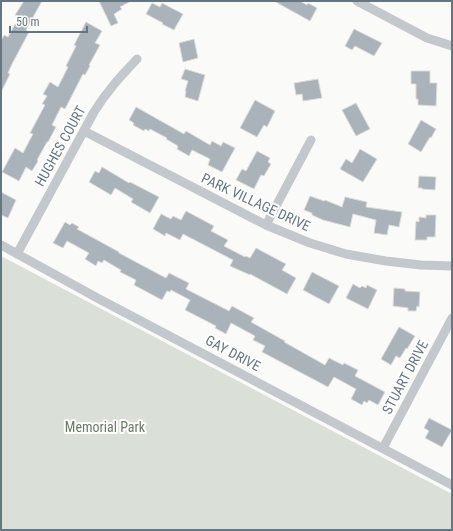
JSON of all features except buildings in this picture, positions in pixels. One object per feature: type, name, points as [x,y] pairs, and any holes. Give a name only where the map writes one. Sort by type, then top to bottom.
[{"type":"street","points":[[357,1],[427,38],[452,46]]},
{"type":"street","name":"HUGHES COURT","points":[[17,254],[103,98],[113,84],[137,59]]},
{"type":"street","name":"PARK VILLAGE DRIVE","points":[[84,131],[266,225],[310,243],[346,254],[393,262],[452,266]]},
{"type":"street","points":[[266,225],[311,140]]},
{"type":"street","name":"GAY DRIVE","points":[[1,245],[108,304],[452,485]]},
{"type":"street","name":"STUART DRIVE","points":[[384,448],[452,318]]},
{"type":"green space","name":"Memorial Park","points":[[1,256],[452,494],[452,530],[1,530]]}]
